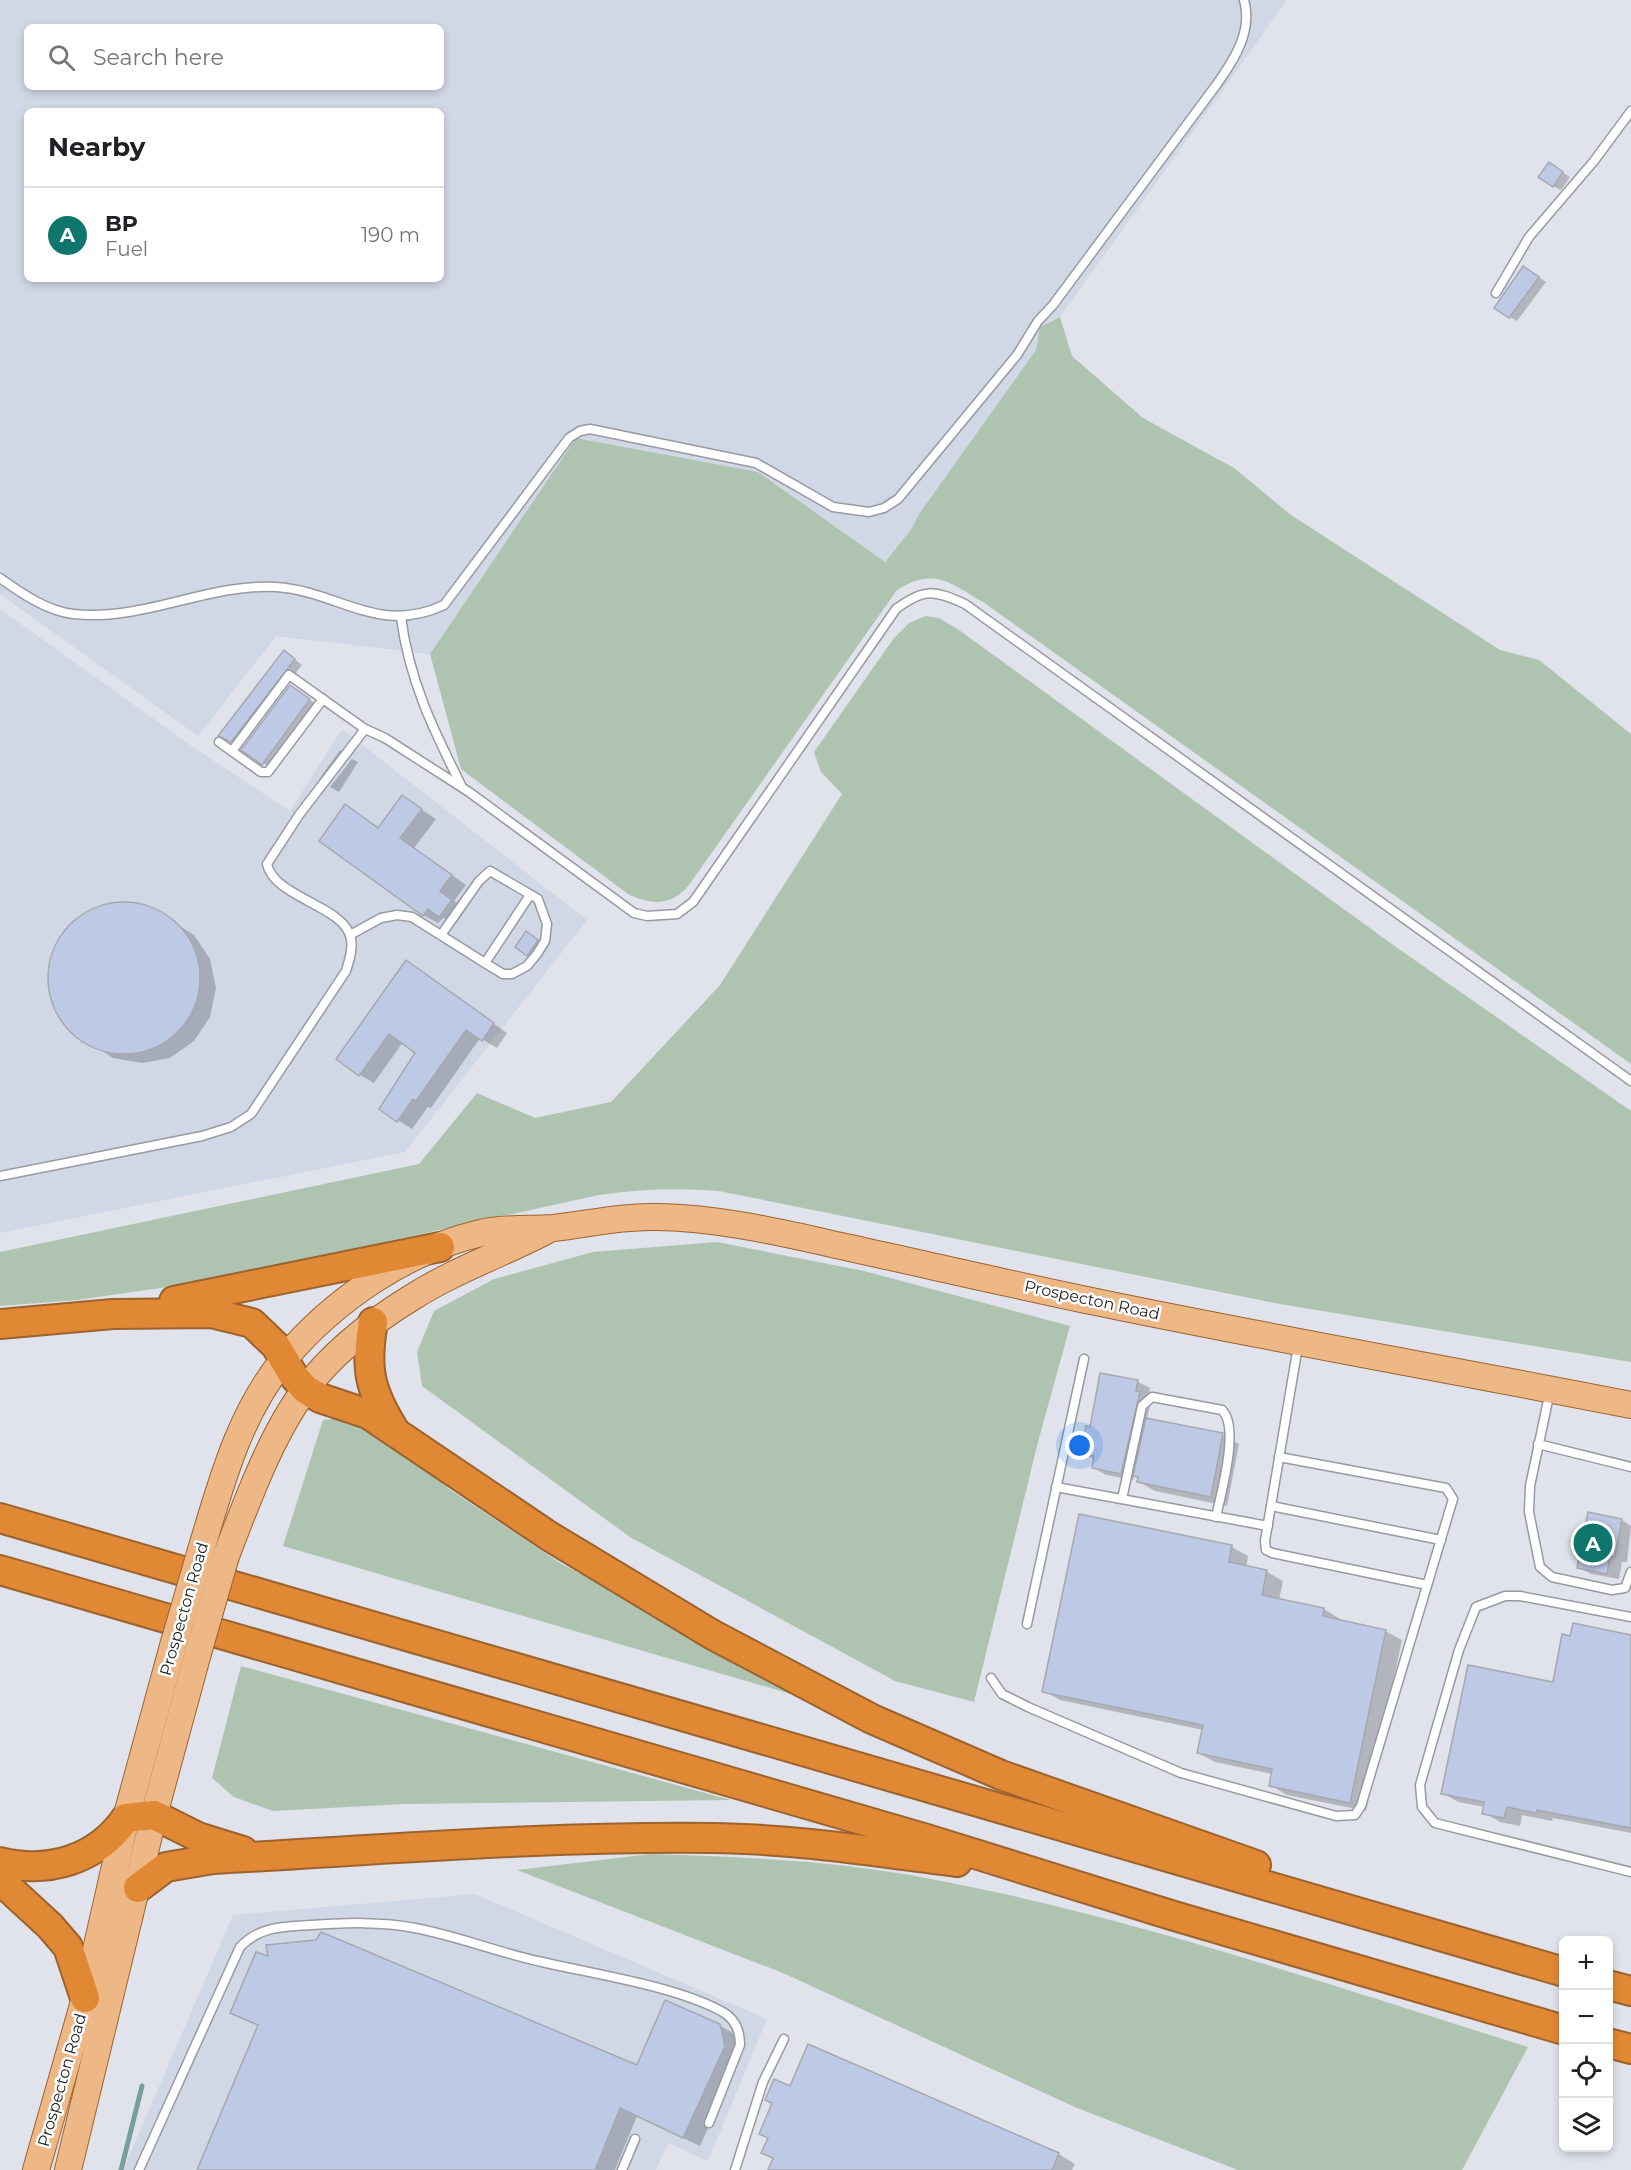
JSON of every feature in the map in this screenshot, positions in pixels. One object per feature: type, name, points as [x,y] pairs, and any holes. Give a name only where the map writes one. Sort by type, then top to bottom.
[{"type":"highway","points":[[113,1314],[440,1247]]},
{"type":"highway","points":[[0,1323],[113,1314],[211,1313],[252,1323],[264,1333],[305,1389],[320,1398],[368,1414],[549,1536],[713,1635],[872,1719],[1001,1775],[1255,1864],[1273,1887]]},
{"type":"highway","points":[[374,1322],[369,1346],[371,1384],[376,1400],[394,1430]]},
{"type":"highway","points":[[0,1518],[1559,1971]]},
{"type":"highway","points":[[0,1570],[916,1836],[1228,1932],[1559,2029]]},
{"type":"highway","points":[[0,1862],[24,1868],[58,1865],[104,1844],[126,1818],[154,1815],[198,1837],[263,1857]]},
{"type":"highway","points":[[138,1888],[159,1872],[175,1864],[586,1838],[716,1838],[857,1849],[1035,1873]]},
{"type":"highway","points":[[0,1880],[50,1926],[68,1947],[85,1998]]},
{"type":"highway","points":[[1613,1986],[1631,1991]]},
{"type":"highway","points":[[1612,2044],[1631,2049]]},
{"type":"main road","name":"Prospecton Road","points":[[36,2170],[85,1998],[126,1818],[173,1646],[201,1550],[239,1436],[254,1404],[284,1359],[350,1297],[388,1272],[440,1247],[483,1232],[552,1228],[618,1218],[659,1216],[723,1223],[774,1231],[1097,1302],[1631,1405]]},
{"type":"main road","name":"Prospecton Road","points":[[68,2170],[154,1815],[198,1653],[226,1556],[258,1478],[305,1389],[374,1322],[442,1280],[552,1228]]},
{"type":"lane","points":[[0,578],[46,606],[70,614],[119,613],[252,586],[294,589],[376,614],[401,617],[423,615],[444,605],[569,438],[580,431],[603,431],[756,463],[832,507],[869,512],[884,508],[898,499],[1017,355],[1038,321],[1053,305],[1238,54],[1245,27],[1244,0]]},
{"type":"lane","points":[[1496,293],[1529,237],[1594,161],[1631,111]]},
{"type":"lane","points":[[232,751],[289,675],[365,729],[386,738],[461,787],[634,913],[647,916],[677,914],[693,902],[727,855],[896,609],[912,597],[927,592],[936,593],[965,604],[1631,1081]]},
{"type":"lane","points":[[401,617],[405,651],[420,700],[461,787]]},
{"type":"lane","points":[[219,742],[261,772],[268,772],[323,699]]},
{"type":"lane","points":[[0,1176],[202,1136],[244,1121],[313,1024],[346,971],[352,948],[350,935],[341,923],[277,881],[267,864],[298,815],[365,729]]},
{"type":"lane","points":[[350,935],[371,922],[397,915],[412,917],[503,974],[512,974],[527,966],[537,954],[544,942],[547,924],[538,899],[490,871],[478,881],[441,935]]},
{"type":"lane","points":[[485,963],[530,895]]},
{"type":"lane","points":[[1299,1341],[1265,1546],[1272,1553],[1427,1585]]},
{"type":"lane","points":[[1027,1624],[1084,1359]]},
{"type":"lane","points":[[1551,1389],[1529,1502],[1540,1567],[1552,1577],[1612,1590],[1625,1588],[1631,1572]]},
{"type":"lane","points":[[1122,1499],[1142,1406],[1152,1397],[1222,1410],[1227,1415],[1231,1433],[1216,1517]]},
{"type":"lane","points":[[1539,1444],[1631,1467]]},
{"type":"lane","points":[[991,1678],[1002,1694],[1028,1707],[1181,1773],[1268,1799],[1347,1818],[1354,1815],[1361,1806],[1453,1506],[1451,1493],[1446,1488],[1279,1457]]},
{"type":"lane","points":[[1056,1487],[1268,1526]]},
{"type":"lane","points":[[1271,1506],[1442,1540]]},
{"type":"lane","points":[[1631,1617],[1520,1596],[1505,1596],[1476,1607],[1459,1650],[1420,1785],[1422,1806],[1435,1823],[1631,1872]]},
{"type":"lane","points":[[139,2170],[240,1947],[256,1933],[279,1927],[350,1923],[417,1928],[512,1955],[656,1989],[723,2012],[734,2022],[740,2034],[740,2045],[709,2123]]},
{"type":"lane","points":[[735,2170],[763,2082],[784,2039]]},
{"type":"lane","points":[[622,2170],[635,2139]]},
{"type":"shaded area","points":[[0,0],[1287,0],[1060,317],[1047,322],[1037,337],[1036,350],[919,514],[912,528],[884,562],[758,472],[576,438],[430,654],[276,636],[198,736],[0,594]]},
{"type":"shaded area","points":[[0,609],[190,745],[290,811],[342,729],[587,920],[405,1152],[0,1233]]},
{"type":"shaded area","points":[[475,1894],[767,2019],[708,2161],[668,2143],[656,2170],[123,2170],[233,1915]]},
{"type":"green space","points":[[1060,317],[1072,356],[1143,418],[1234,468],[1291,515],[1500,650],[1539,660],[1631,734],[1631,1064],[983,602],[951,583],[941,580],[921,579],[897,590],[689,885],[668,900],[653,902],[628,894],[461,769],[430,654],[576,438],[758,472],[885,562],[912,528],[919,514],[1036,350],[1040,327]]},
{"type":"green space","points":[[926,616],[939,618],[959,630],[1396,947],[1631,1111],[1631,1362],[1280,1304],[719,1191],[644,1190],[599,1195],[202,1282],[77,1300],[0,1306],[0,1252],[419,1164],[477,1093],[535,1118],[611,1102],[720,985],[842,794],[821,772],[814,752],[894,638],[909,623]]},
{"type":"green space","points":[[717,1242],[864,1271],[1070,1326],[1038,1442],[974,1702],[895,1681],[630,1537],[422,1386],[417,1352],[434,1311],[494,1279],[593,1252]]},
{"type":"green space","points":[[365,1415],[449,1489],[560,1563],[832,1706],[283,1546],[323,1420]]},
{"type":"green space","points":[[241,1666],[731,1800],[404,1804],[273,1811],[234,1797],[212,1778]]},
{"type":"green space","points":[[651,1854],[756,1858],[861,1868],[931,1879],[1007,1895],[1231,1954],[1528,2047],[1462,2170],[1238,2170],[1077,2108],[783,1973],[517,1870]]},
{"type":"building","points":[[1549,162],[1563,172],[1553,187],[1538,177]]},
{"type":"building","points":[[1523,266],[1539,277],[1509,318],[1494,308]]},
{"type":"building","points":[[284,650],[295,659],[231,742],[218,736]]},
{"type":"building","points":[[290,685],[310,699],[262,765],[241,750]]},
{"type":"building","points":[[402,795],[422,809],[400,838],[452,875],[440,891],[452,900],[439,917],[428,909],[423,916],[319,841],[345,804],[378,828]]},
{"type":"building","points":[[124,902],[153,908],[166,915],[177,925],[187,936],[194,949],[200,978],[194,1007],[187,1020],[177,1031],[166,1041],[153,1048],[124,1054],[95,1048],[82,1041],[71,1031],[61,1020],[54,1007],[48,978],[54,949],[61,936],[71,925],[82,915],[95,908]]},
{"type":"building","points":[[526,931],[538,940],[527,956],[515,947]]},
{"type":"building","points":[[406,960],[494,1023],[482,1041],[466,1030],[416,1101],[413,1099],[397,1122],[379,1109],[415,1053],[389,1034],[359,1076],[336,1059]]},
{"type":"building","points":[[1100,1373],[1138,1380],[1136,1391],[1140,1392],[1121,1474],[1092,1468],[1094,1456],[1081,1453],[1086,1426],[1090,1427]]},
{"type":"building","points":[[1146,1418],[1223,1433],[1211,1497],[1137,1482],[1138,1477],[1133,1476]]},
{"type":"building","points":[[1588,1512],[1622,1519],[1615,1557],[1610,1556],[1607,1574],[1577,1568]]},
{"type":"building","points":[[1079,1514],[1232,1545],[1229,1562],[1267,1570],[1262,1595],[1324,1608],[1323,1616],[1386,1630],[1350,1803],[1269,1786],[1272,1769],[1197,1753],[1203,1725],[1042,1692]]},
{"type":"building","points":[[1573,1623],[1631,1635],[1631,1828],[1537,1810],[1536,1813],[1507,1807],[1504,1818],[1482,1814],[1484,1802],[1441,1794],[1468,1665],[1553,1682],[1562,1634],[1570,1636]]},
{"type":"building","points":[[321,1932],[637,2065],[665,2000],[720,2024],[725,2046],[683,2138],[620,2108],[595,2170],[197,2170],[258,2025],[230,2013],[256,1952],[268,1956],[266,1945],[316,1940]]},
{"type":"building","points":[[808,2044],[1059,2153],[1052,2170],[768,2170],[773,2158],[761,2153],[768,2138],[759,2134],[772,2103],[765,2100],[774,2079],[790,2086]]},
{"type":"waterway","points":[[121,2170],[142,2086]]},
{"type":"place","name":"BP","points":[[1593,1543]]}]
